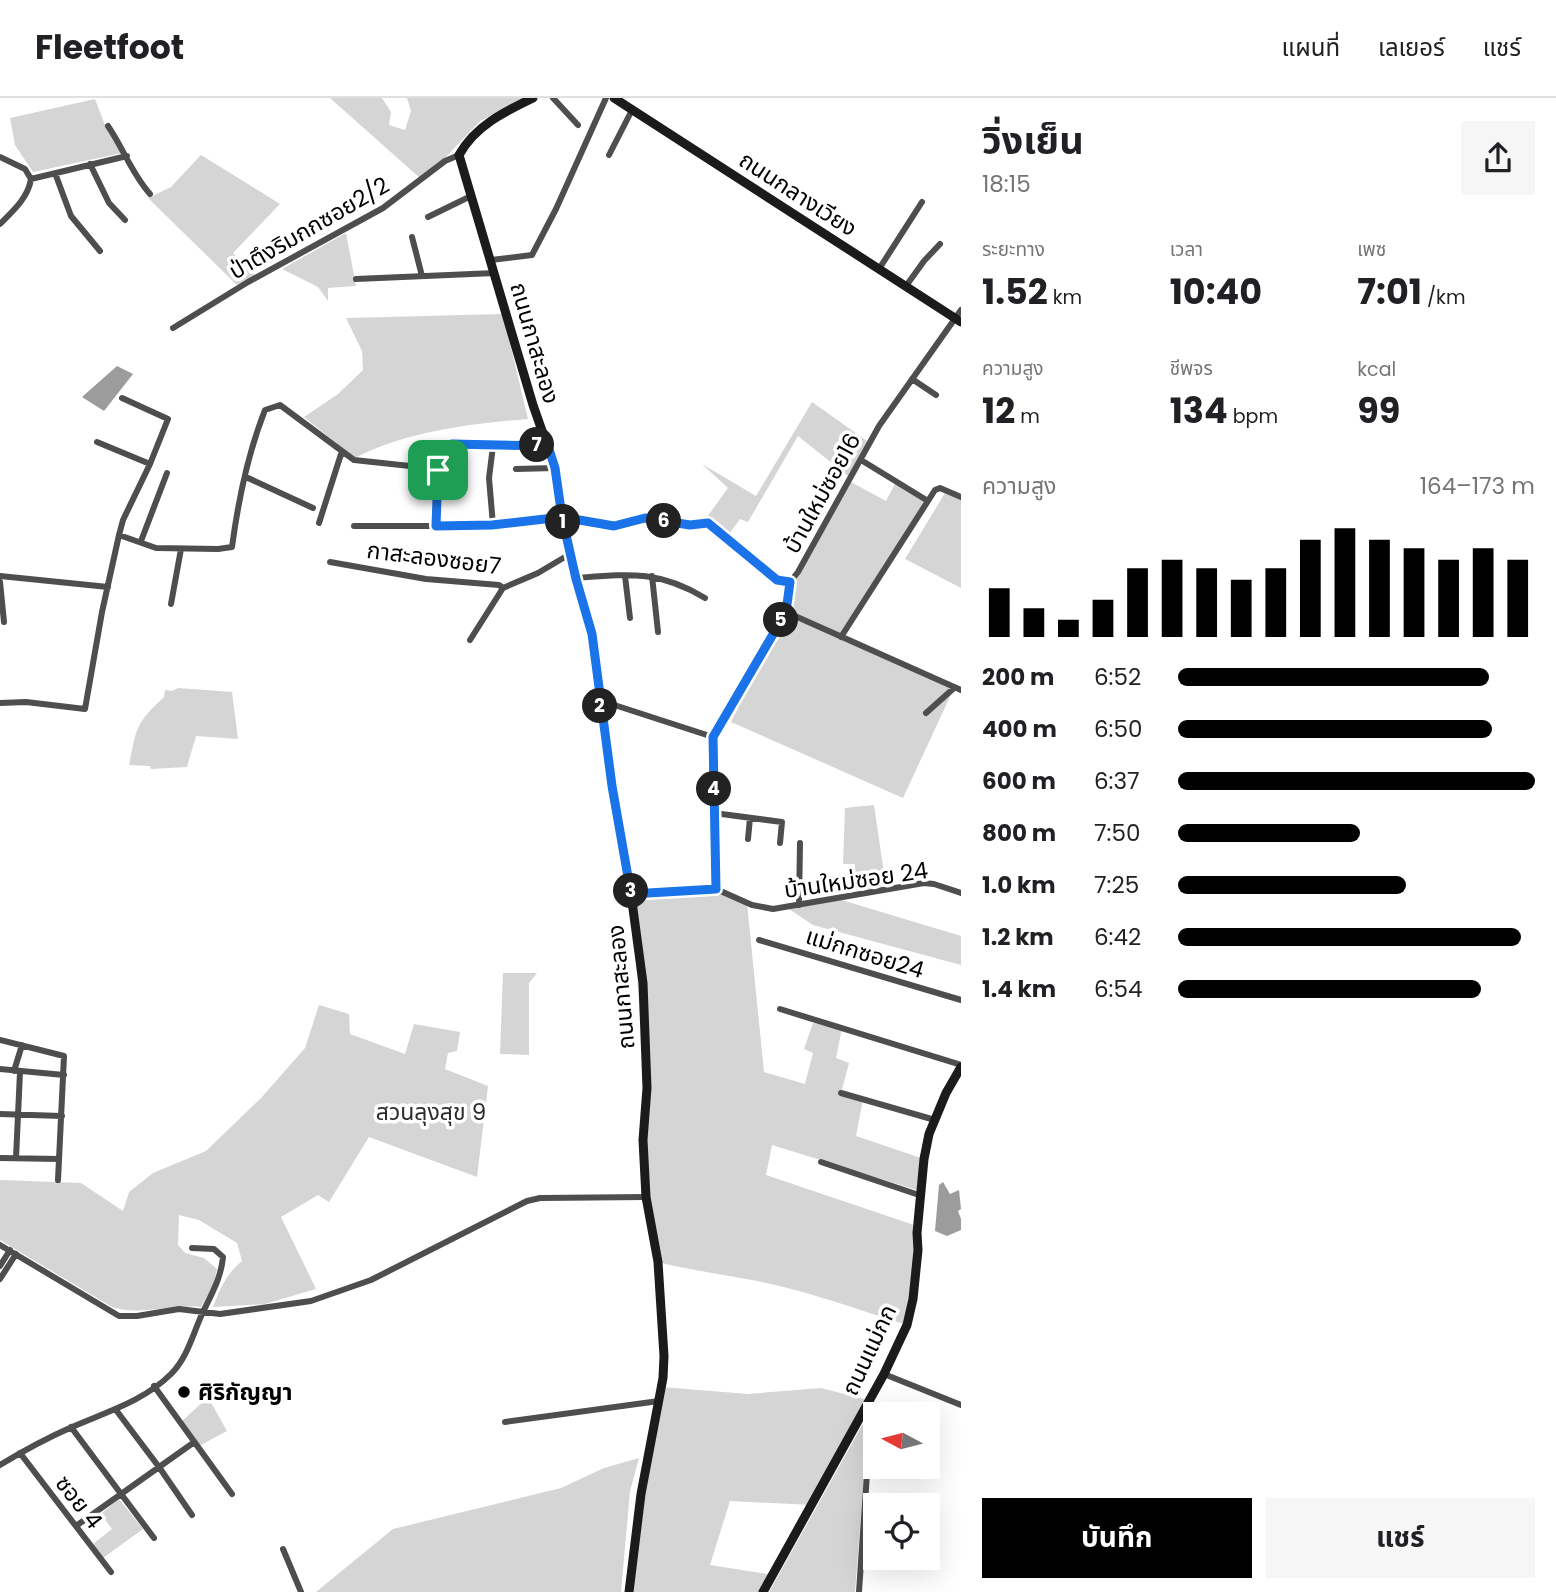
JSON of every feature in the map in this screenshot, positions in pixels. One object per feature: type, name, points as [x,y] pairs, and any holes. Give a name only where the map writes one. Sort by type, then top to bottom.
[{"type":"street","points":[[459,155],[489,121],[533,98]]},
{"type":"street","points":[[553,98],[578,125]]},
{"type":"street","points":[[491,261],[532,256],[606,98]]},
{"type":"street","name":"ถนนกลางเวียง","points":[[614,98],[879,269],[959,317]]},
{"type":"street","points":[[609,155],[632,110]]},
{"type":"street","points":[[108,126],[136,176],[150,194]]},
{"type":"street","name":"ถนนกาสะลอง","points":[[459,155],[533,405],[555,468],[570,554],[592,634],[599,700],[643,984],[647,1088],[643,1140],[646,1197],[658,1262],[664,1367],[640,1494],[629,1592]]},
{"type":"street","name":"ป่าตึงริมกกซอย2/2","points":[[173,328],[248,282],[383,208],[445,161],[459,155]]},
{"type":"street","points":[[31,179],[127,156]]},
{"type":"street","points":[[0,157],[25,169],[31,179],[30,187],[21,202],[0,224]]},
{"type":"street","points":[[90,164],[108,203],[125,220]]},
{"type":"street","points":[[55,173],[71,216],[100,251]]},
{"type":"street","points":[[428,217],[471,196]]},
{"type":"street","points":[[879,269],[922,202]]},
{"type":"street","points":[[412,237],[422,276]]},
{"type":"street","points":[[906,286],[940,244]]},
{"type":"street","points":[[356,279],[495,273]]},
{"type":"street","name":"บ้านใหม่ซอย16","points":[[354,526],[492,525],[562,517],[614,526],[645,518],[690,525],[708,523],[777,580],[790,582],[862,460],[879,425],[959,317]]},
{"type":"street","points":[[912,379],[936,395]]},
{"type":"street","points":[[0,704],[26,702],[85,709],[123,520],[150,464],[168,417],[122,398]]},
{"type":"street","points":[[119,535],[156,548],[232,547],[246,477],[265,410],[280,405],[354,460],[438,470]]},
{"type":"street","points":[[97,442],[150,464]]},
{"type":"street","points":[[436,526],[438,470],[443,452],[452,444],[548,446]]},
{"type":"street","points":[[492,525],[489,478],[493,446]]},
{"type":"street","points":[[319,523],[342,451]]},
{"type":"street","points":[[862,460],[928,501]]},
{"type":"street","points":[[516,469],[555,468]]},
{"type":"street","points":[[141,541],[167,473]]},
{"type":"street","points":[[246,477],[313,508]]},
{"type":"street","points":[[841,637],[935,490],[940,488],[961,497]]},
{"type":"street","points":[[171,604],[181,549]]},
{"type":"street","name":"กาสะลองซอย7","points":[[330,562],[426,579],[499,585],[503,588],[538,573],[570,554]]},
{"type":"street","points":[[0,576],[108,587]]},
{"type":"street","points":[[625,576],[630,618]]},
{"type":"street","points":[[576,579],[652,576],[671,580],[705,598]]},
{"type":"street","points":[[652,576],[657,632]]},
{"type":"street","points":[[0,582],[4,622]]},
{"type":"street","points":[[716,889],[713,737],[786,612],[790,582]]},
{"type":"street","points":[[470,640],[503,588]]},
{"type":"street","points":[[786,612],[957,689],[926,713]]},
{"type":"street","points":[[599,700],[713,737]]},
{"type":"street","points":[[714,813],[782,822],[780,843]]},
{"type":"street","points":[[748,839],[751,818]]},
{"type":"street","points":[[799,905],[800,843]]},
{"type":"street","name":"บ้านใหม่ซอย 24","points":[[631,894],[716,889],[762,908],[773,909],[924,883],[961,893]]},
{"type":"street","name":"แม่กกซอย24","points":[[759,940],[961,1000]]},
{"type":"street","points":[[780,1009],[961,1066]]},
{"type":"street","points":[[0,1040],[64,1056],[58,1180]]},
{"type":"street","points":[[16,1158],[19,1115],[17,1072],[22,1045]]},
{"type":"street","name":"ถนนแม่กก","points":[[764,1592],[884,1374],[907,1325],[913,1300],[918,1250],[921,1174],[929,1134],[961,1066]]},
{"type":"street","points":[[0,1069],[64,1075]]},
{"type":"street","points":[[841,1093],[935,1120]]},
{"type":"street","points":[[0,1114],[62,1116]]},
{"type":"street","points":[[0,1158],[59,1159]]},
{"type":"street","points":[[821,1162],[919,1195]]},
{"type":"street","points":[[0,1245],[118,1316],[137,1316],[179,1309],[220,1314],[311,1301],[333,1294],[371,1280],[531,1200],[646,1197]]},
{"type":"street","points":[[0,1465],[71,1427],[116,1410],[143,1396],[170,1375],[181,1361],[214,1294],[222,1270],[223,1257],[214,1249],[192,1248]]},
{"type":"street","points":[[0,1266],[13,1252]]},
{"type":"street","points":[[0,1278],[13,1252]]},
{"type":"street","points":[[884,1374],[961,1405]]},
{"type":"street","points":[[154,1386],[232,1494]]},
{"type":"street","points":[[859,1592],[871,1414],[869,1400]]},
{"type":"street","points":[[505,1422],[659,1401]]},
{"type":"street","points":[[116,1410],[192,1515]]},
{"type":"street","points":[[71,1427],[154,1538]]},
{"type":"street","points":[[76,1526],[193,1443]]},
{"type":"street","name":"ซอย 4","points":[[20,1453],[111,1572]]},
{"type":"street","points":[[283,1549],[301,1592]]},
{"type":"green space","points":[[330,98],[382,98],[391,112],[389,125],[405,130],[411,111],[407,98],[524,98],[480,121],[446,157],[420,178]]},
{"type":"green space","points":[[95,99],[105,125],[122,153],[33,172],[15,145],[10,118]]},
{"type":"green space","points":[[201,155],[280,204],[233,253],[255,275],[237,285],[148,198],[171,187]]},
{"type":"green space","points":[[346,233],[356,286],[328,288],[328,301],[318,287],[282,269]]},
{"type":"green space","points":[[503,314],[528,419],[440,430],[396,441],[355,458],[304,417],[338,394],[363,370],[362,351],[346,318]]},
{"type":"green space","points":[[812,402],[867,441],[848,476],[798,436],[748,522],[740,519],[729,534],[707,517],[728,488],[702,464],[756,496]]},
{"type":"green space","points":[[849,481],[886,501],[896,482],[928,501],[841,636],[954,688],[903,798],[731,722],[786,612],[790,582]]},
{"type":"green space","points":[[945,493],[961,500],[961,588],[905,559]]},
{"type":"green space","points":[[178,688],[232,692],[238,739],[196,736],[187,767],[151,769],[150,766],[129,765],[142,720],[164,697],[165,690]]},
{"type":"green space","points":[[874,805],[886,887],[856,890],[855,864],[843,864],[845,808]]},
{"type":"green space","points":[[716,889],[747,903],[764,1072],[805,1084],[813,1053],[804,1049],[813,1023],[842,1028],[836,1058],[849,1063],[841,1093],[863,1099],[856,1136],[924,1159],[920,1191],[772,1145],[766,1175],[917,1226],[907,1325],[791,1289],[658,1262],[646,1197],[646,1095],[631,895]]},
{"type":"green space","points":[[835,898],[961,936],[961,965],[813,925],[786,907]]},
{"type":"green space","name":"สวนลุงสุข 9","points":[[503,973],[537,973],[529,983],[529,1055],[500,1054]]},
{"type":"green space","points":[[319,1005],[349,1014],[350,1034],[405,1054],[414,1024],[460,1032],[457,1051],[448,1053],[445,1069],[488,1086],[477,1177],[369,1137],[329,1202],[318,1195],[281,1217],[316,1289],[265,1304],[213,1307],[221,1288],[242,1261],[237,1243],[199,1220],[179,1215],[178,1245],[185,1253],[204,1258],[217,1269],[213,1285],[201,1307],[134,1310],[112,1307],[0,1240],[0,1180],[81,1183],[123,1211],[129,1192],[153,1173],[206,1151],[262,1097],[305,1048]]},
{"type":"green space","points":[[662,1387],[748,1394],[821,1388],[868,1400],[863,1402],[863,1409],[811,1505],[730,1501],[710,1565],[773,1575],[763,1592],[629,1592]]},
{"type":"green space","points":[[208,1397],[227,1431],[199,1446],[181,1422]]},
{"type":"green space","points":[[863,1424],[864,1479],[855,1592],[769,1592]]},
{"type":"green space","points":[[639,1458],[630,1491],[621,1592],[316,1592],[393,1529],[561,1488],[604,1468]]},
{"type":"green space","points":[[119,1499],[143,1529],[103,1558],[93,1544],[112,1529],[101,1514]]},
{"type":"shaded area","points":[[117,366],[133,374],[104,411],[82,397]]},
{"type":"shaded area","points":[[943,1182],[950,1194],[959,1190],[961,1209],[958,1211],[961,1230],[947,1236],[935,1231],[939,1185]]},
{"type":"place","name":"ศิริกัญญา","points":[[184,1392]]},
{"type":"route","points":[[438,470],[436,526],[492,525],[562,517],[592,634],[599,700],[631,894],[716,889],[713,737],[786,612],[790,582],[777,580],[708,523],[690,525],[645,518],[614,526],[562,517],[555,468],[548,446],[452,444],[443,452],[438,470]]}]
